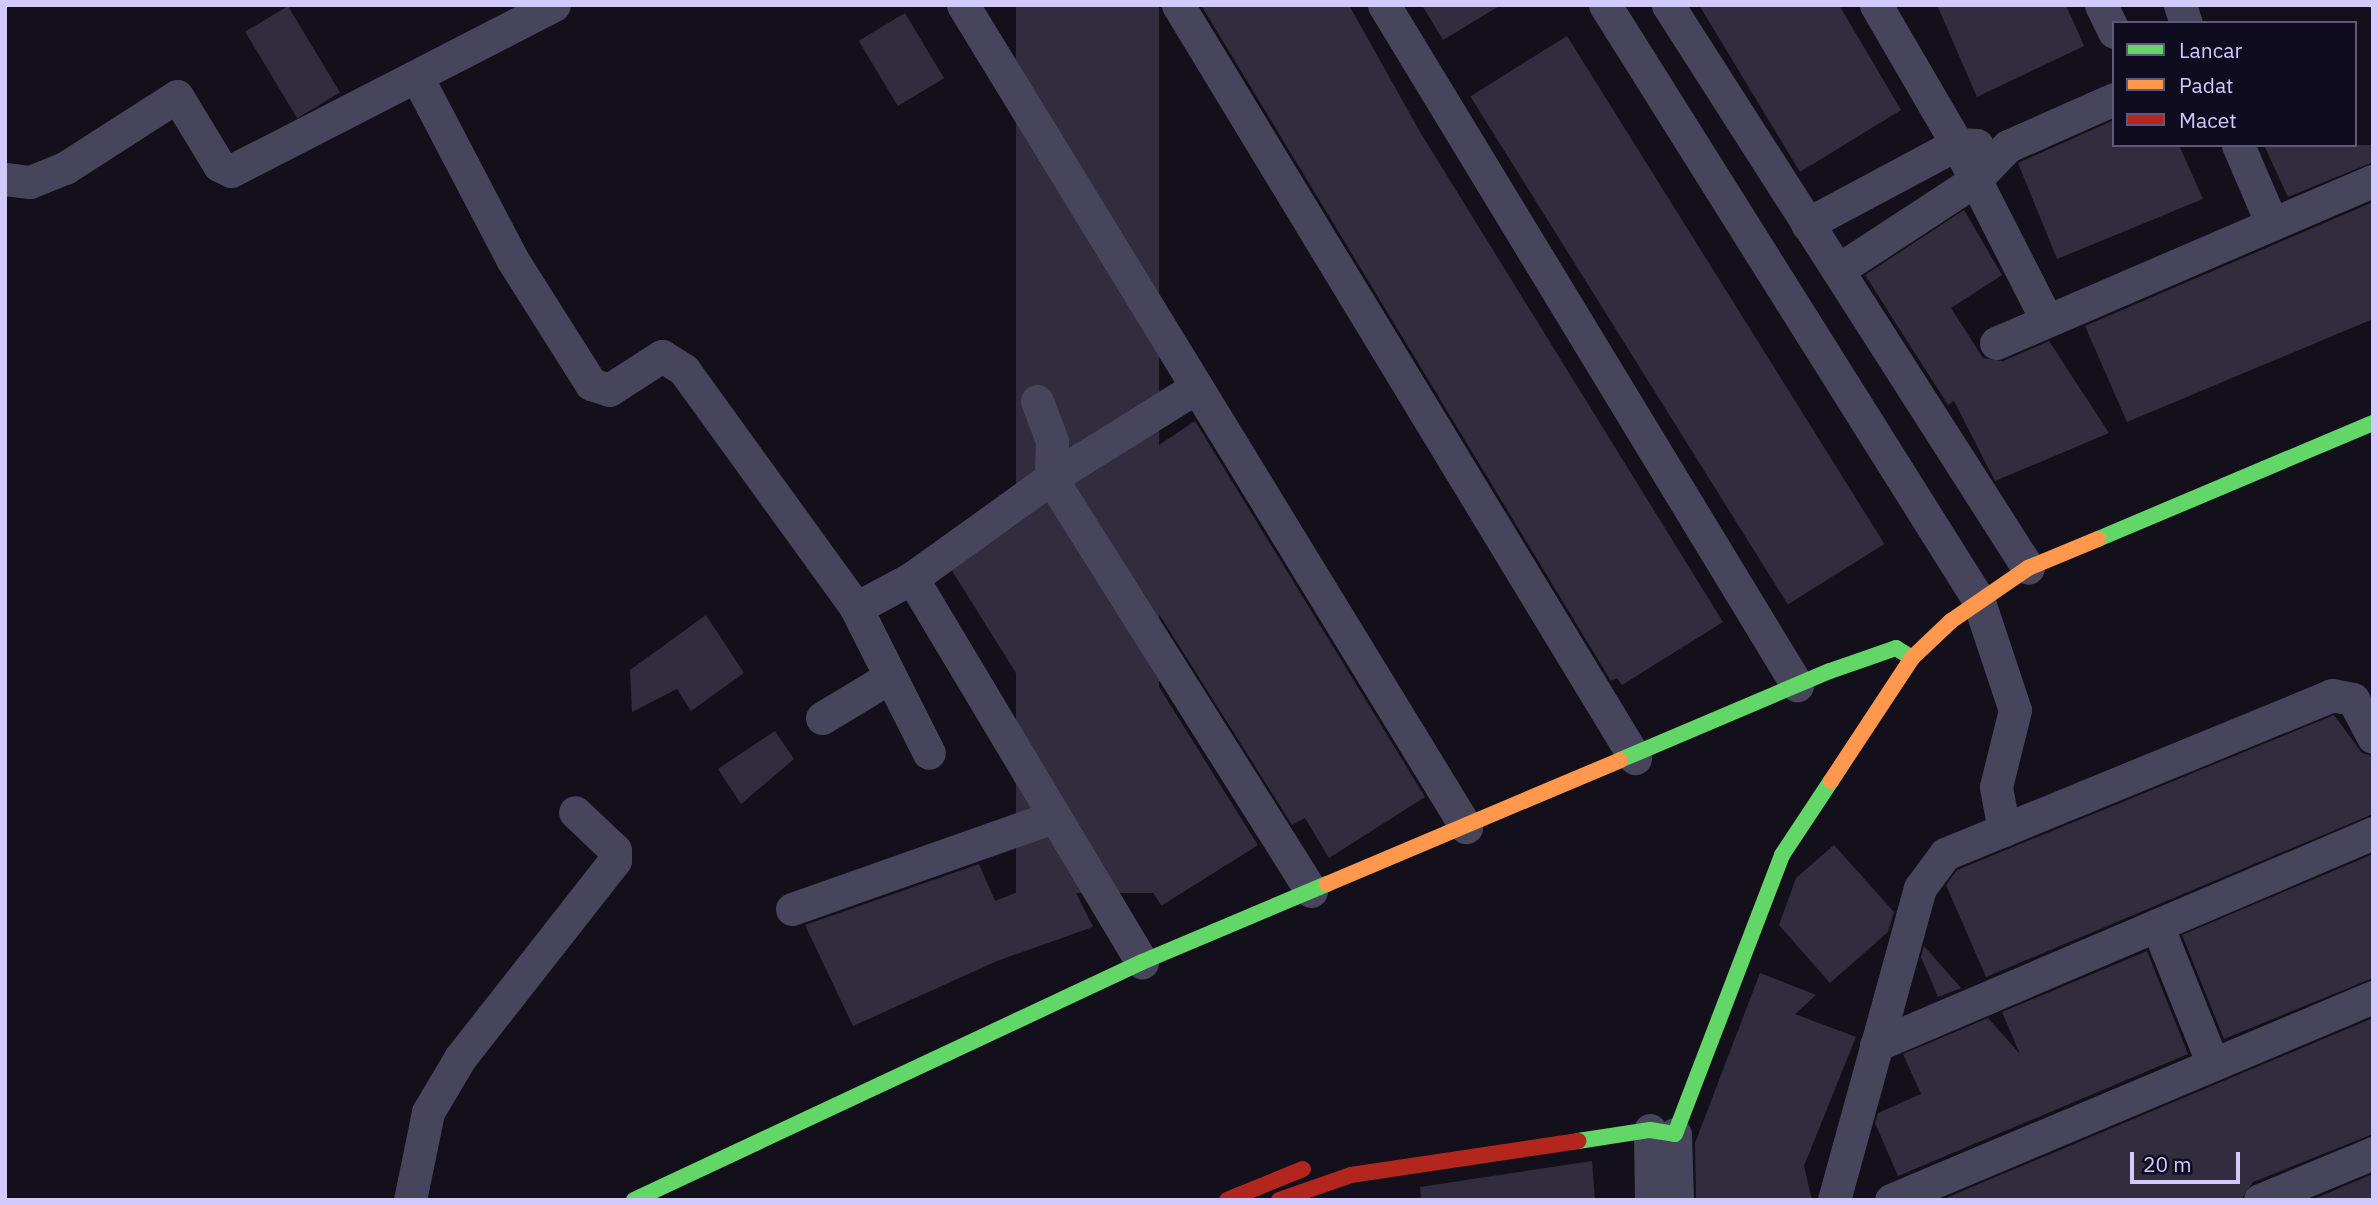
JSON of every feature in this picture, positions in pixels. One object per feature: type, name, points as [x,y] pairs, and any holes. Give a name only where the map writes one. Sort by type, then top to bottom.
[{"type":"street","points":[[5,180],[30,182],[65,168],[177,96],[219,165],[231,171],[418,79],[554,5]]},
{"type":"street","points":[[963,5],[1466,827]]},
{"type":"street","points":[[1178,5],[1635,758]]},
{"type":"street","points":[[1384,5],[1797,685]]},
{"type":"street","points":[[1668,5],[1838,270],[1995,571],[2015,710],[1996,787],[2004,830]]},
{"type":"street","points":[[1876,5],[1957,144],[2046,319]]},
{"type":"street","points":[[2101,5],[2112,28]]},
{"type":"street","points":[[1612,8],[1995,571]]},
{"type":"street","points":[[418,79],[512,259],[591,384],[609,390],[651,359],[677,362],[856,608],[929,753]]},
{"type":"street","points":[[1838,270],[1975,181],[2008,146],[2112,100]]},
{"type":"street","points":[[1807,224],[1957,144],[2008,146]]},
{"type":"street","points":[[2239,147],[2272,224]]},
{"type":"street","points":[[1996,343],[2046,319],[2373,181]]},
{"type":"street","points":[[856,608],[912,578],[1051,478],[1195,388]]},
{"type":"street","points":[[1037,401],[1052,441],[1051,478],[1311,891]]},
{"type":"street","points":[[1651,1200],[1665,1118],[1782,855],[1912,658],[1995,571],[2373,423]]},
{"type":"street","points":[[912,578],[1051,818],[1142,962]]},
{"type":"street","points":[[1880,670],[1896,648],[1934,610]]},
{"type":"street","points":[[634,1200],[1142,962],[1635,758],[1797,685],[1896,648]]},
{"type":"street","points":[[1896,648],[1912,658]]},
{"type":"street","points":[[822,718],[890,677]]},
{"type":"street","points":[[1834,1200],[1927,876],[1945,854],[2332,695],[2353,699],[2370,729]]},
{"type":"street","points":[[410,1200],[428,1112],[454,1069],[615,860],[615,850],[575,813]]},
{"type":"street","points":[[792,909],[1051,818]]},
{"type":"street","points":[[1877,1045],[2373,833]]},
{"type":"street","points":[[2157,925],[2213,1064]]},
{"type":"street","points":[[1891,1200],[2373,997]]},
{"type":"street","points":[[1279,1200],[1351,1175],[1541,1138],[1665,1118]]},
{"type":"street","points":[[1665,1118],[1676,1200]]},
{"type":"street","points":[[2260,1200],[2373,1153]]},
{"type":"street","points":[[1227,1200],[1321,1162]]},
{"type":"building","points":[[1016,5],[1159,5],[1159,893],[1016,893]]},
{"type":"building","points":[[1201,5],[1349,5],[1420,132],[1723,622],[1622,685],[1617,678],[1611,681]]},
{"type":"building","points":[[1422,5],[1501,5],[1443,40]]},
{"type":"building","points":[[1699,5],[1839,5],[1901,110],[1800,172]]},
{"type":"building","points":[[1937,5],[2066,5],[2084,46],[1977,97]]},
{"type":"building","points":[[288,6],[340,93],[297,118],[245,32]]},
{"type":"building","points":[[905,13],[944,78],[898,106],[859,41]]},
{"type":"building","points":[[1567,36],[1884,544],[1788,604],[1470,96]]},
{"type":"building","points":[[2112,121],[2112,147],[2180,147],[2203,199],[2057,259],[2018,163]]},
{"type":"building","points":[[2373,145],[2373,162],[2288,197],[2265,147]]},
{"type":"building","points":[[2373,202],[2373,319],[2127,422],[2085,326]]},
{"type":"building","points":[[1964,210],[2002,275],[1951,308],[1983,358],[2003,361],[2049,341],[2109,433],[1995,481],[1954,401],[1948,405],[1865,275]]},
{"type":"building","points":[[1195,421],[1425,797],[1329,858],[1305,818],[1292,825],[1084,495]]},
{"type":"building","points":[[1046,506],[1258,845],[1161,906],[949,566]]},
{"type":"building","points":[[706,615],[744,673],[691,711],[677,689],[632,712],[630,670]]},
{"type":"building","points":[[2334,715],[2362,753],[2373,756],[2373,814],[1986,977],[1946,885],[1957,870]]},
{"type":"building","points":[[775,731],[794,759],[741,804],[718,769]]},
{"type":"building","points":[[1834,845],[1894,912],[1888,932],[1830,983],[1779,925],[1796,878]]},
{"type":"building","points":[[2373,854],[2373,978],[2224,1039],[2182,935]]},
{"type":"building","points":[[979,864],[995,901],[1066,873],[1093,927],[997,961],[853,1026],[805,925]]},
{"type":"building","points":[[1924,946],[1961,988],[1938,997],[1921,957]]},
{"type":"building","points":[[2147,951],[2188,1054],[1898,1176],[1875,1123],[1878,1113],[1921,1094],[1903,1054],[1988,1018],[2020,1054],[2002,1012]]},
{"type":"building","points":[[1760,973],[1816,995],[1795,1014],[1856,1037],[1804,1166],[1812,1200],[1696,1200],[1695,1143]]},
{"type":"building","points":[[2373,1018],[2373,1134],[2253,1182],[2241,1200],[1941,1200]]},
{"type":"building","points":[[1592,1161],[1595,1200],[1421,1200],[1420,1187]]},
{"type":"building","points":[[2373,1174],[2373,1200],[2311,1200]]},
{"type":"traffic: fast","points":[[2098,539],[2373,423]]},
{"type":"traffic: fast","points":[[1620,760],[1830,671],[1896,648],[1912,658]]},
{"type":"traffic: fast","points":[[1578,1141],[1650,1130],[1675,1134],[1782,855],[1831,781]]},
{"type":"traffic: fast","points":[[634,1200],[1142,962],[1327,884]]},
{"type":"traffic: slow","points":[[1831,781],[1912,658],[1951,621],[2028,568],[2098,539]]},
{"type":"traffic: slow","points":[[1327,884],[1620,760]]},
{"type":"traffic: jam","points":[[1279,1200],[1351,1175],[1578,1141]]},
{"type":"traffic: jam","points":[[1227,1200],[1303,1169]]}]
